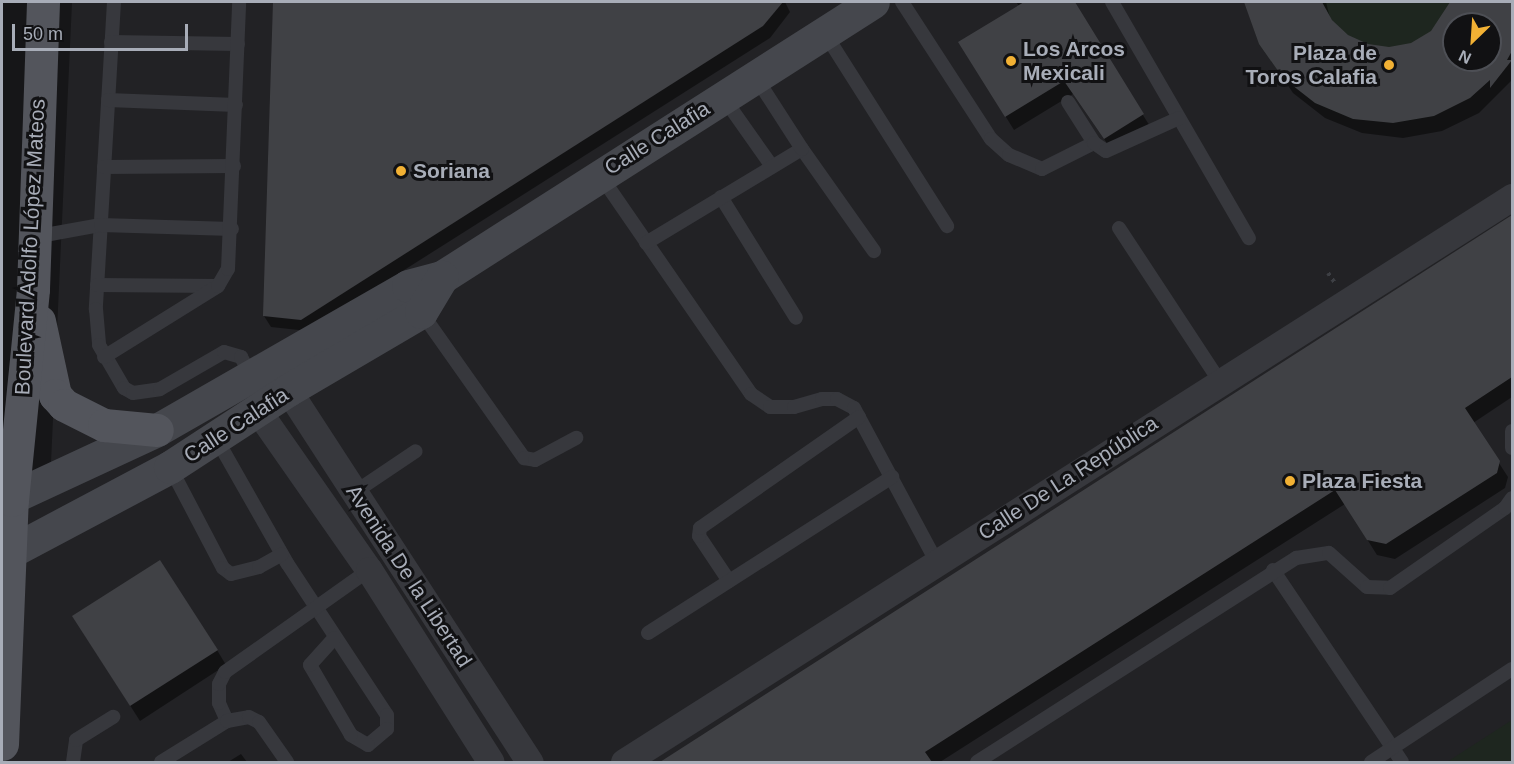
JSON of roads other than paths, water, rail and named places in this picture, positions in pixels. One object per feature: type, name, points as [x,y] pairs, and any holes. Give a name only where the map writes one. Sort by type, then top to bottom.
[{"type":"main road","name":"Boulevard Adolfo López Mateos","points":[[2,744],[7,501],[33,289],[43,2]]},
{"type":"main road","points":[[33,289],[55,395],[90,421],[157,430]]},
{"type":"street","name":"Calle Calafia","points":[[7,551],[170,467],[216,438],[288,390],[442,278],[873,2]]},
{"type":"street","name":"Calle De La República","points":[[624,762],[1219,380],[1512,196]]},
{"type":"street","name":"Calle Calafia","points":[[7,501],[157,430],[251,376],[415,299]]},
{"type":"street","name":"Avenida De la Libertad","points":[[288,390],[530,762]]},
{"type":"street","name":"Avenida De la Libertad","points":[[258,411],[369,570],[491,762]]},
{"type":"lane","points":[[114,2],[97,285],[96,327],[104,357],[124,388],[133,393],[160,389],[224,352],[241,357],[251,376]]},
{"type":"lane","points":[[104,357],[218,286],[231,258],[239,2]]},
{"type":"lane","points":[[902,2],[991,139],[1009,155],[1042,169],[1094,143]]},
{"type":"lane","points":[[1112,2],[1249,238]]},
{"type":"lane","points":[[824,33],[947,226]]},
{"type":"lane","points":[[111,42],[238,44]]},
{"type":"lane","points":[[755,76],[802,149],[874,251]]},
{"type":"lane","points":[[723,97],[771,165]]},
{"type":"lane","points":[[108,100],[236,105]]},
{"type":"lane","points":[[1068,102],[1094,143],[1106,150],[1114,150],[1179,118]]},
{"type":"lane","points":[[646,243],[771,165],[802,149]]},
{"type":"lane","points":[[104,167],[234,166]]},
{"type":"lane","points":[[600,175],[736,375],[761,403],[784,408],[837,399],[854,408],[937,563]]},
{"type":"lane","points":[[721,197],[796,318]]},
{"type":"lane","points":[[34,237],[101,225],[232,229]]},
{"type":"lane","points":[[1119,228],[1219,380]]},
{"type":"lane","points":[[97,285],[218,286]]},
{"type":"lane","points":[[415,299],[524,458],[535,460],[576,438]]},
{"type":"lane","points":[[729,581],[699,536],[700,528],[859,417]]},
{"type":"lane","points":[[1512,431],[1512,448]]},
{"type":"lane","points":[[216,438],[282,554],[334,638],[387,715],[389,723],[384,734],[368,745],[351,735],[310,665],[334,638]]},
{"type":"lane","points":[[355,492],[416,452]]},
{"type":"lane","points":[[170,467],[223,568],[237,575],[259,567],[282,554]]},
{"type":"lane","points":[[648,633],[892,477]]},
{"type":"lane","points":[[977,762],[1000,744],[1179,636],[1273,570],[1305,554],[1329,553],[1367,587],[1390,588],[1505,508],[1512,498]]},
{"type":"lane","points":[[227,722],[219,703],[220,679],[315,607],[369,570]]},
{"type":"lane","points":[[1273,570],[1402,762]]},
{"type":"lane","points":[[1371,762],[1512,669]]},
{"type":"lane","points":[[73,762],[76,740],[113,717]]},
{"type":"lane","points":[[161,762],[227,722],[249,717],[259,722],[287,762]]},
{"type":"place","name":"Los Arcos Mexicali","points":[[1011,61]]},
{"type":"place","name":"Plaza de Toros Calafia","points":[[1389,65]]},
{"type":"place","name":"Soriana","points":[[401,171]]},
{"type":"place","name":"Plaza Fiesta","points":[[1290,481]]}]
